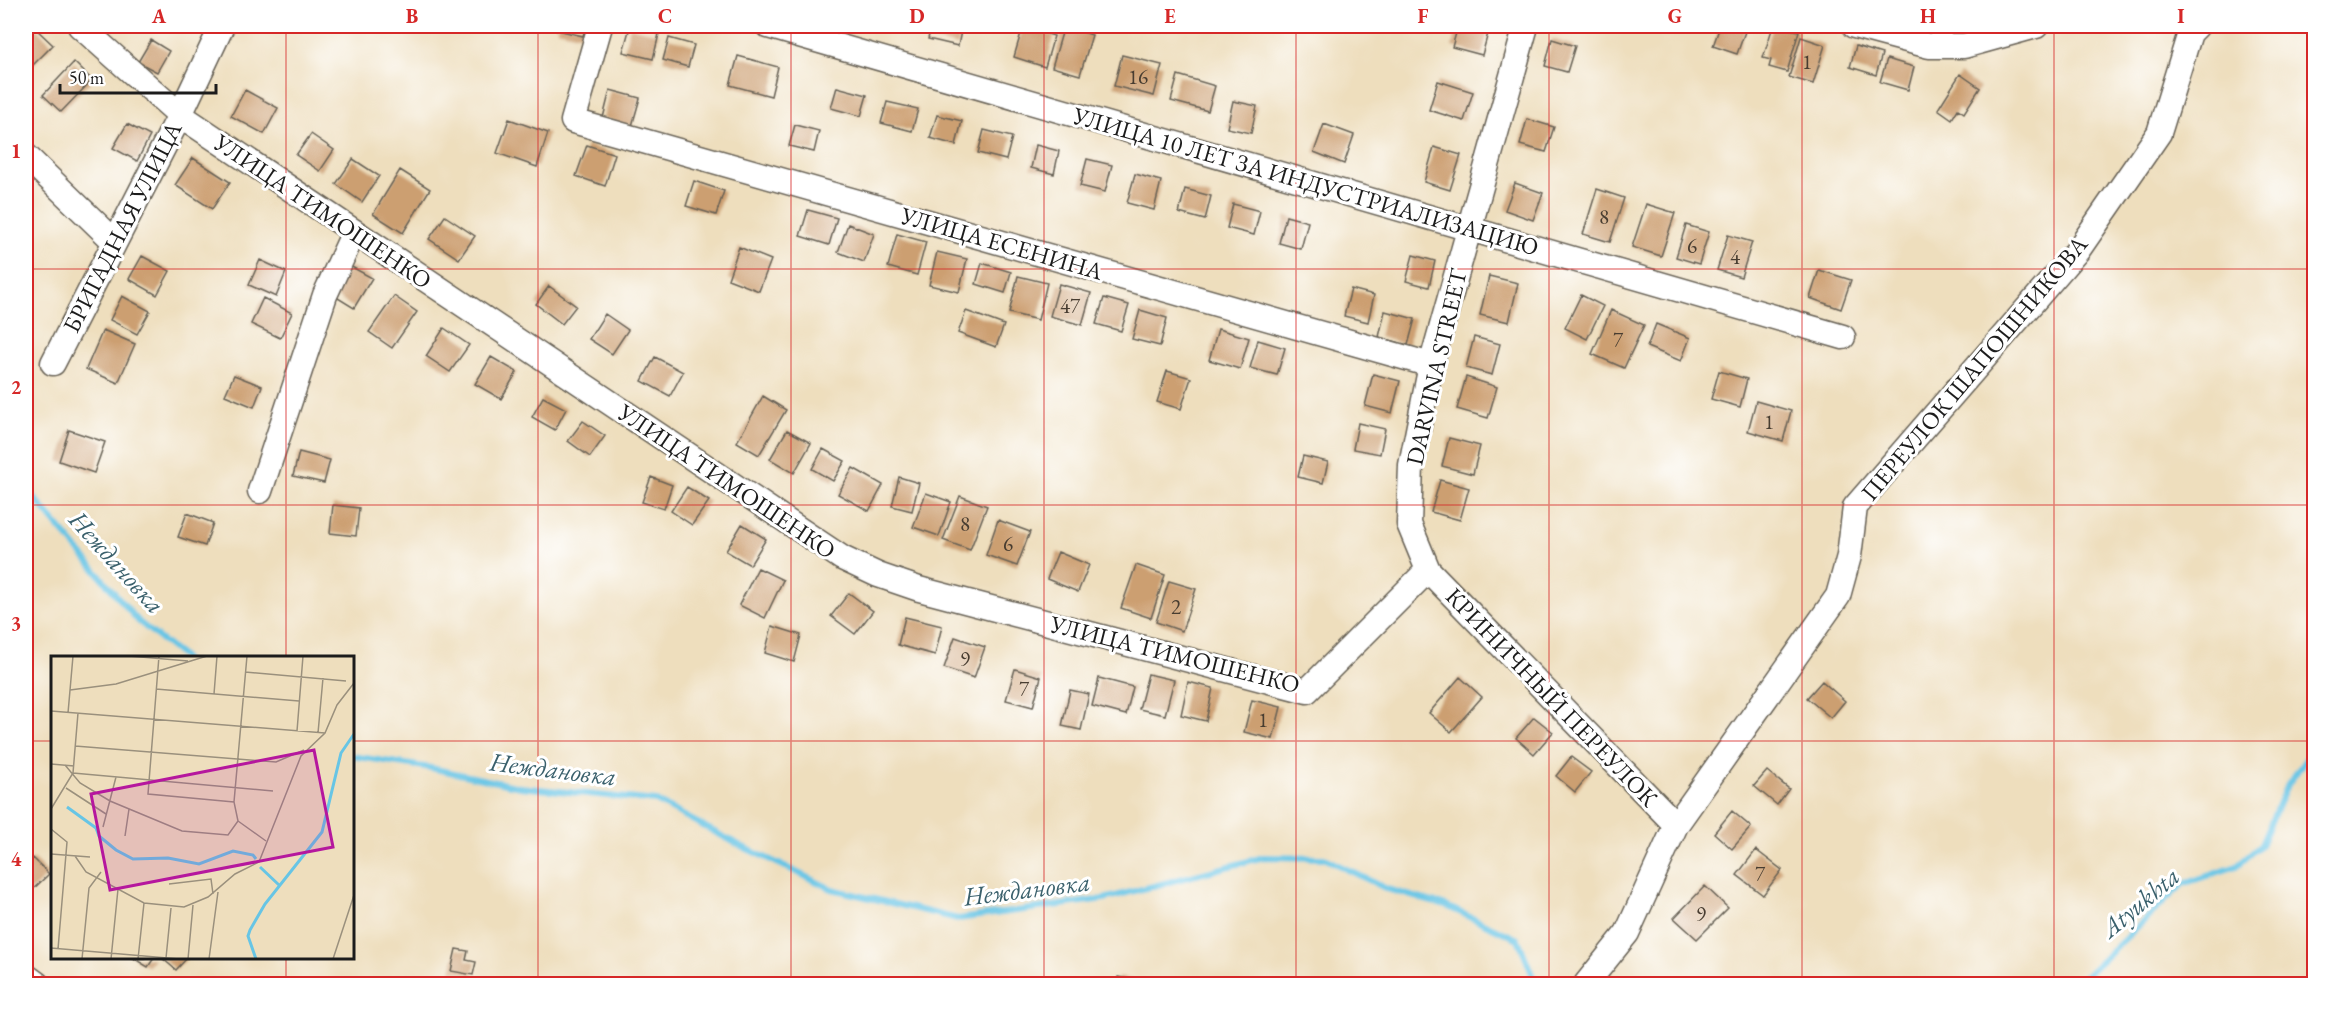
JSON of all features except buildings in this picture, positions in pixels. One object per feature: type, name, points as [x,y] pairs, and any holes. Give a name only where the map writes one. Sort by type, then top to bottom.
[{"type":"street","name":"УЛИЦА ТИМОШЕНКО","points":[[80,26],[180,115],[843,558],[878,575],[919,589],[1307,691],[1428,570]]},
{"type":"street","name":"БРИГАДНАЯ УЛИЦА","points":[[53,363],[180,115],[222,26]]},
{"type":"street","name":"УЛИЦА ЕСЕНИНА","points":[[600,26],[573,121],[1431,365]]},
{"type":"street","name":"УЛИЦА 10 ЛЕТ ЗА ИНДУСТРИАЛИЗАЦИЮ","points":[[768,26],[1843,337]]},
{"type":"street","name":"DARVINA STREET","points":[[1428,570],[1409,524],[1412,465],[1431,365],[1526,26]]},
{"type":"street","points":[[1854,26],[1929,46],[1964,46],[2036,26]]},
{"type":"street","name":"ПЕРЕУЛОК ШАПОШНИКОВА","points":[[1586,984],[1628,933],[1676,825],[1838,596],[1849,556],[1855,507],[2078,250],[2159,133],[2190,33],[2197,26]]},
{"type":"street","points":[[26,156],[115,242]]},
{"type":"street","points":[[260,491],[325,295],[354,232]]},
{"type":"street","name":"КРИНИЧНЫЙ ПЕРЕУЛОК","points":[[1428,570],[1676,825]]},
{"type":"street","points":[[26,976],[37,984]]},
{"type":"waterway","name":"Неждановка","points":[[26,488],[139,622],[182,656]]},
{"type":"waterway","name":"Atyukhta","points":[[2077,984],[2183,884],[2237,866],[2261,845],[2285,789],[2314,747]]},
{"type":"waterway","name":"Неждановка","points":[[354,756],[431,768],[520,787],[656,801],[741,846],[832,889],[958,919],[1104,899],[1264,857],[1324,858],[1387,889],[1446,906],[1518,939],[1536,984]]}]
